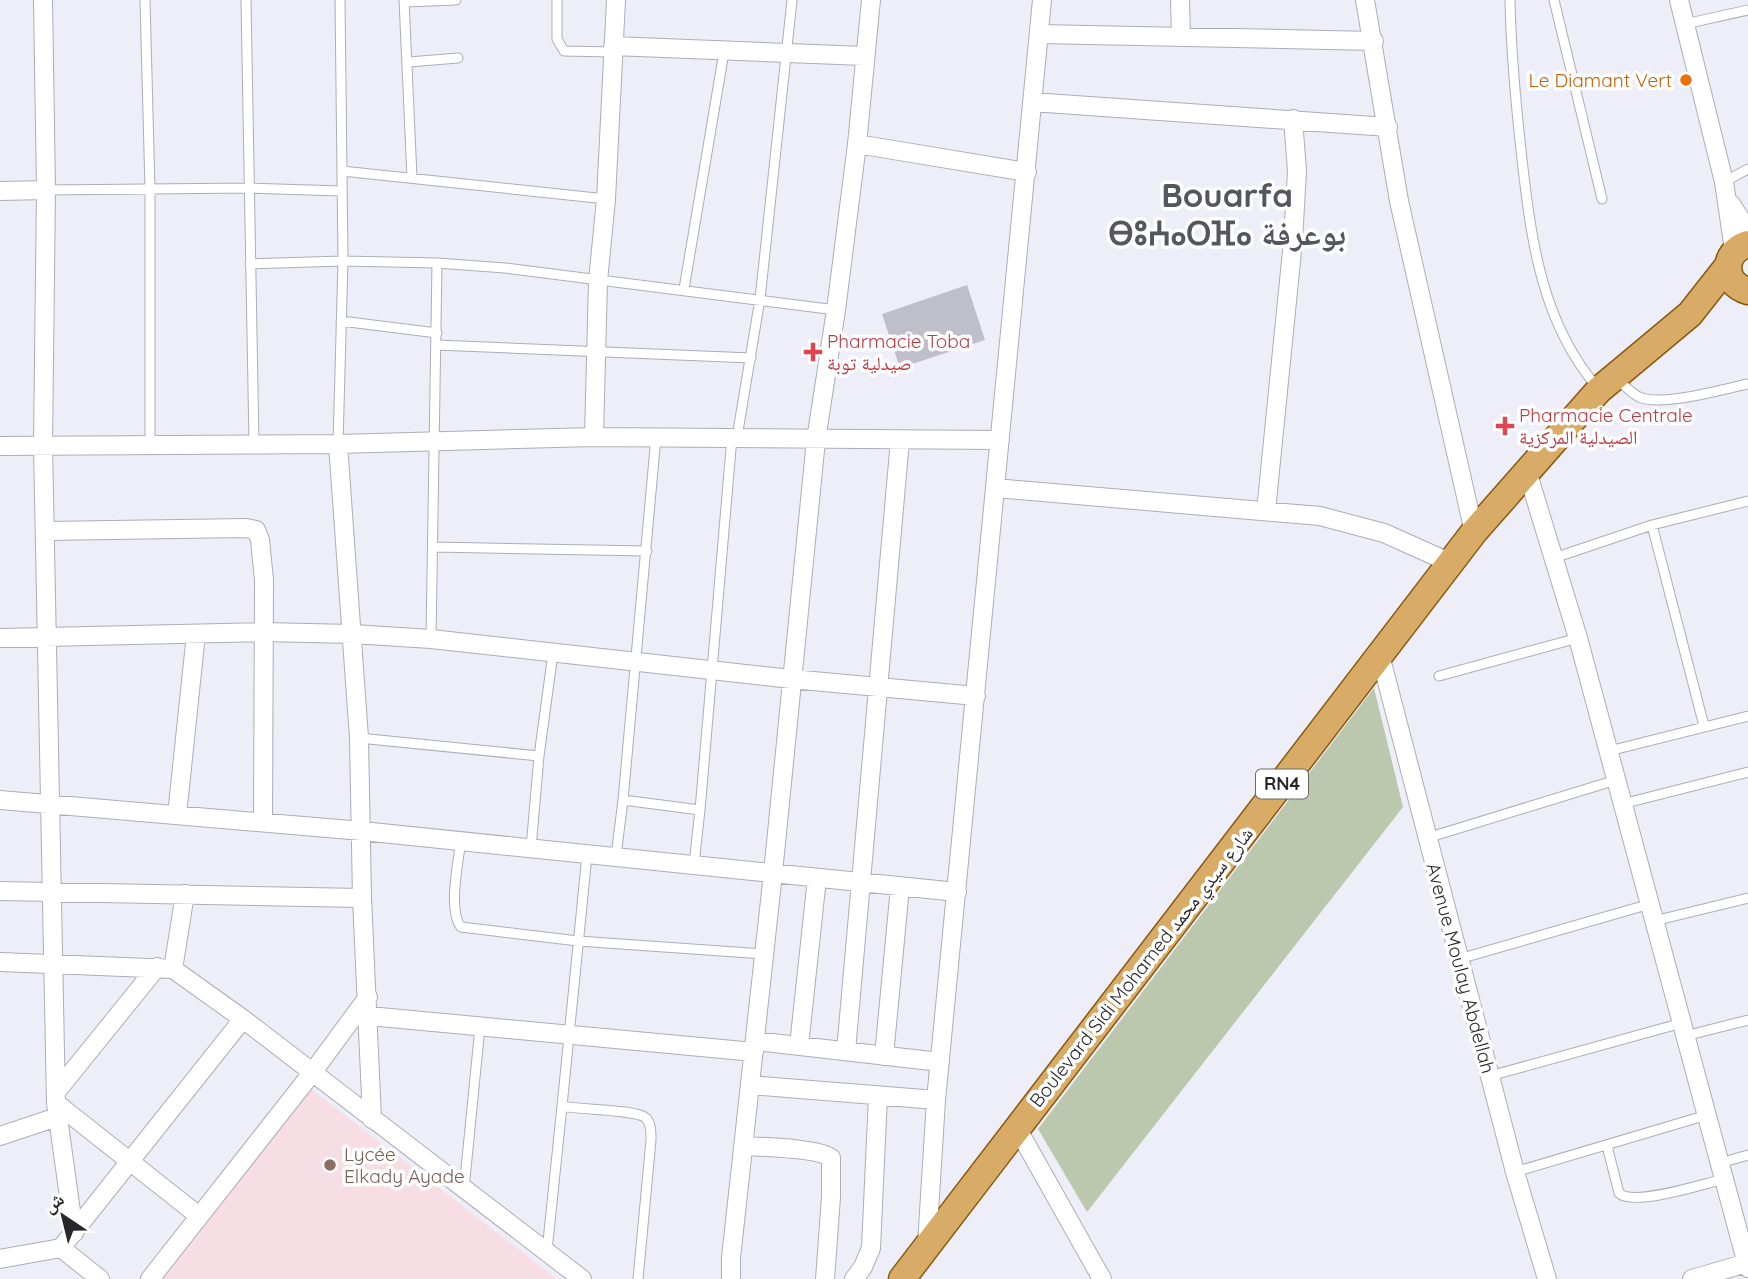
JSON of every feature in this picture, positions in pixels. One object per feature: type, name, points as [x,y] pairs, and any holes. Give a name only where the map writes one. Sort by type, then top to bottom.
[{"type":"main road","name":"RN4","points":[[1739,248],[1732,282],[1747,291]]},
{"type":"main road","name":"RN4","points":[[1690,314],[1739,248]]},
{"type":"main road","name":"RN4","points":[[1690,314],[1747,291]]},
{"type":"main road","name":"Boulevard Sidi Mohamed شارع سيدي محمد","points":[[902,1279],[1474,533],[1606,383],[1690,314]]},
{"type":"street","points":[[43,0],[46,190],[43,445],[56,1104],[74,1233]]},
{"type":"street","points":[[594,437],[598,281],[606,199],[616,0]]},
{"type":"street","points":[[731,1279],[816,440],[857,144],[871,0]]},
{"type":"street","points":[[928,1244],[936,1100],[1042,0]]},
{"type":"street","points":[[1180,0],[1181,37]]},
{"type":"street","points":[[1365,0],[1399,201],[1474,533]]},
{"type":"street","points":[[1679,0],[1739,248]]},
{"type":"street","points":[[1039,34],[1374,41]]},
{"type":"street","points":[[613,49],[864,56]]},
{"type":"street","points":[[1032,102],[1388,127]]},
{"type":"street","points":[[1266,511],[1293,241],[1297,171],[1293,119]]},
{"type":"street","points":[[857,144],[1027,172]]},
{"type":"street","points":[[0,191],[46,190]]},
{"type":"street","points":[[0,446],[338,444],[594,437],[1000,440]]},
{"type":"street","points":[[846,1052],[900,440]]},
{"type":"street","points":[[338,444],[359,738],[362,898],[372,1119]]},
{"type":"street","points":[[1527,471],[1578,638],[1746,1256],[1692,1279]]},
{"type":"street","points":[[995,488],[1320,516],[1363,525],[1451,563]]},
{"type":"street","points":[[45,531],[252,528],[258,534],[263,559],[262,822]]},
{"type":"street","points":[[0,638],[264,632],[353,634],[431,639],[711,671],[976,696]]},
{"type":"street","points":[[177,815],[196,634]]},
{"type":"street","name":"Avenue Moulay Abdellah","points":[[1380,655],[1490,1076],[1547,1279]]},
{"type":"street","points":[[0,800],[362,831],[957,892]]},
{"type":"street","points":[[799,1046],[817,878]]},
{"type":"street","points":[[884,1056],[900,887]]},
{"type":"street","points":[[0,891],[362,898]]},
{"type":"street","points":[[0,1136],[56,1104],[165,968],[185,894]]},
{"type":"street","points":[[0,962],[165,968],[243,1019],[582,1279]]},
{"type":"street","points":[[150,1279],[312,1073],[368,997]]},
{"type":"street","points":[[369,1016],[570,1035],[754,1047],[799,1046],[940,1062]]},
{"type":"street","points":[[0,1259],[61,1248],[243,1019]]},
{"type":"street","points":[[750,1085],[936,1100]]},
{"type":"street","points":[[854,1279],[863,1267],[871,1248],[878,1096]]},
{"type":"street","points":[[56,1104],[199,1216]]},
{"type":"street","points":[[1017,1128],[1102,1279]]},
{"type":"street","points":[[744,1146],[802,1150],[825,1154],[831,1158],[825,1279]]},
{"type":"street","points":[[61,1248],[100,1279]]},
{"type":"lane","points":[[145,0],[150,189],[150,444]]},
{"type":"lane","points":[[246,0],[254,444]]},
{"type":"lane","points":[[338,444],[343,261],[340,0]]},
{"type":"lane","points":[[412,177],[405,1],[456,0]]},
{"type":"lane","points":[[557,0],[557,39],[564,51],[613,49]]},
{"type":"lane","points":[[694,864],[734,437],[760,299],[792,0]]},
{"type":"lane","points":[[1510,0],[1514,88],[1528,212],[1544,289],[1566,345],[1580,367],[1606,383],[1652,400],[1697,395],[1748,384]]},
{"type":"lane","points":[[1554,0],[1602,199]]},
{"type":"lane","points":[[1685,24],[1748,10]]},
{"type":"lane","points":[[684,289],[724,52]]},
{"type":"lane","points":[[409,62],[457,58]]},
{"type":"lane","points":[[1726,191],[1748,169]]},
{"type":"lane","points":[[342,172],[412,177],[606,199]]},
{"type":"lane","points":[[46,190],[249,188],[341,191]]},
{"type":"lane","points":[[250,264],[437,262],[684,289],[836,310]]},
{"type":"lane","points":[[431,639],[437,262]]},
{"type":"lane","points":[[341,321],[437,333]]},
{"type":"lane","points":[[436,345],[751,358]]},
{"type":"lane","points":[[616,856],[656,437]]},
{"type":"lane","points":[[1553,558],[1652,525],[1748,500]]},
{"type":"lane","points":[[1652,525],[1704,726]]},
{"type":"lane","points":[[434,547],[647,551]]},
{"type":"lane","points":[[1439,676],[1578,638]]},
{"type":"lane","points":[[531,848],[552,653]]},
{"type":"lane","points":[[1609,751],[1748,716]]},
{"type":"lane","points":[[359,738],[539,756]]},
{"type":"lane","points":[[1622,804],[1748,772]]},
{"type":"lane","points":[[1427,838],[1616,780]]},
{"type":"lane","points":[[623,800],[700,810]]},
{"type":"lane","points":[[461,841],[456,874],[455,914],[461,926],[578,941],[764,954]]},
{"type":"lane","points":[[547,1252],[587,855]]},
{"type":"lane","points":[[1459,959],[1652,912],[1748,898]]},
{"type":"lane","points":[[1490,1076],[1683,1029],[1748,1020]]},
{"type":"lane","points":[[464,1189],[480,1027]]},
{"type":"lane","points":[[562,1106],[630,1113],[642,1116],[650,1124],[651,1140],[638,1279]]},
{"type":"lane","points":[[1516,1172],[1707,1115]]},
{"type":"lane","points":[[1607,1146],[1619,1193],[1626,1198],[1643,1198],[1722,1171],[1748,1155]]},
{"type":"shaded area","name":"Lycée Elkady Ayade","points":[[310,1088],[557,1279],[162,1279]]},
{"type":"green space","points":[[1374,688],[1403,807],[1087,1212],[1038,1129]]},
{"type":"building","points":[[967,285],[985,340],[900,368],[882,314]]},
{"type":"place","name":"Le Diamant Vert","points":[[1686,80]]},
{"type":"place","name":"Pharmacie Toba صيدلية توبة","points":[[813,352]]},
{"type":"place","name":"Pharmacie Centrale الصيدلية المركزية","points":[[1505,426]]},
{"type":"place","name":"Lycée Elkady Ayade","points":[[330,1165]]},
{"type":"district","name":"Bouarfa ⴱⵓⵄⴰⵔⴼⴰ بوعرفة","points":[[1227,214]]}]
